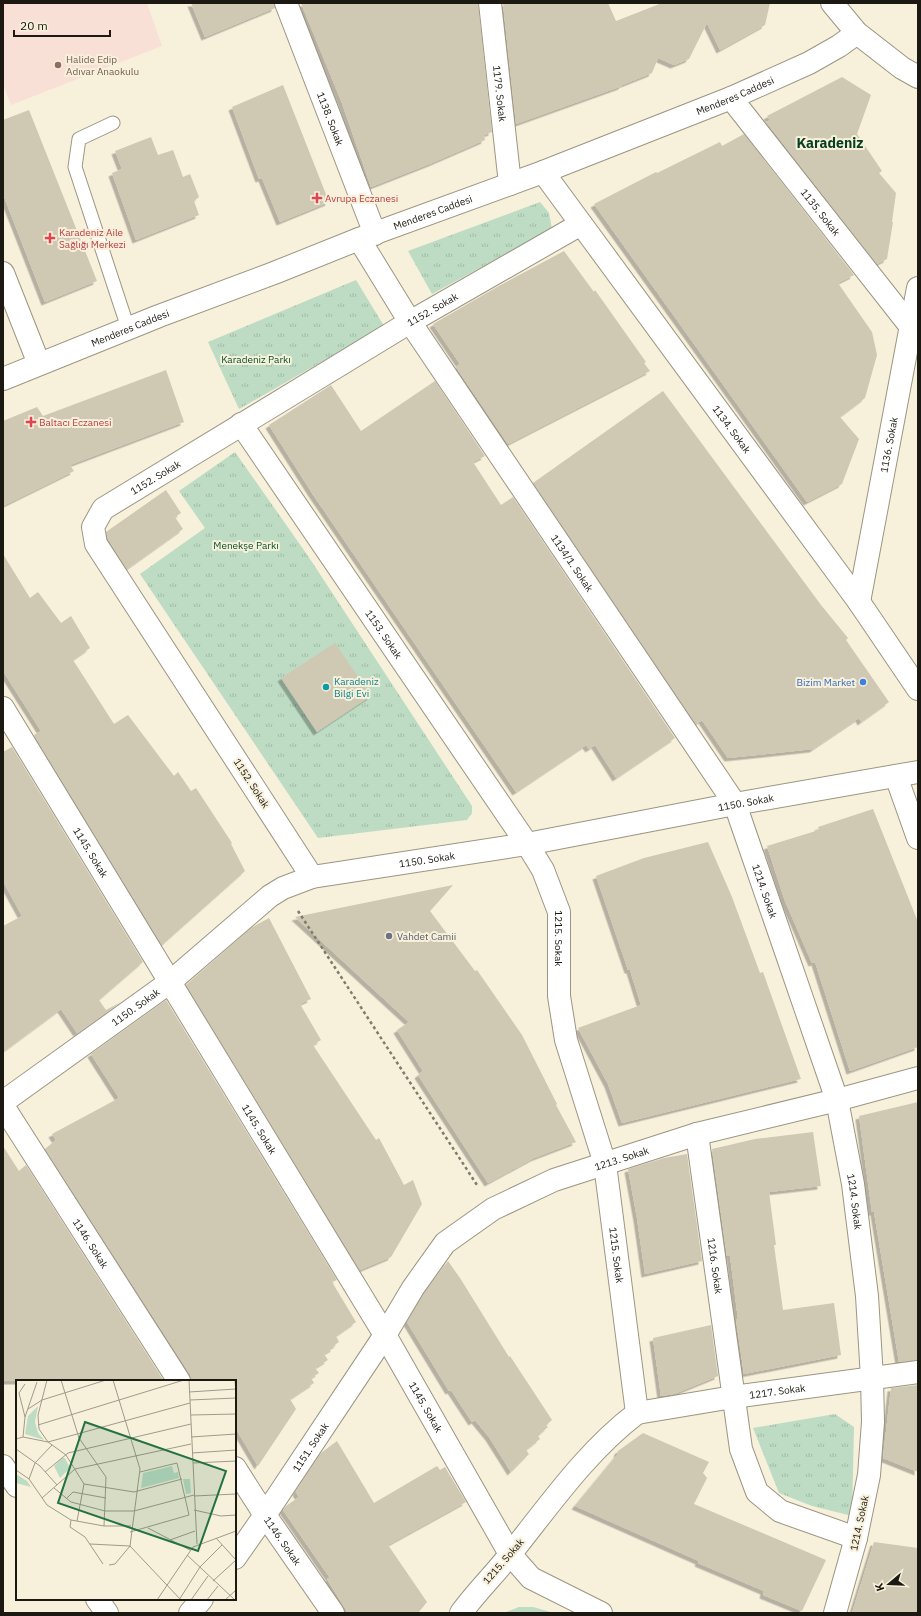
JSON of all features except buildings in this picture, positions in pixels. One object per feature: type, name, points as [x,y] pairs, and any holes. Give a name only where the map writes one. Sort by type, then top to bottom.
[{"type":"street","name":"1138. Sokak","points":[[286,3],[367,236],[410,322]]},
{"type":"street","name":"1179. Sokak","points":[[490,3],[510,184]]},
{"type":"street","points":[[832,3],[857,33],[902,68],[918,77]]},
{"type":"street","name":"Menderes Caddesi","points":[[3,379],[128,328],[367,236],[543,172],[731,98],[809,63],[839,46],[857,33]]},
{"type":"street","name":"1135. Sokak","points":[[731,98],[911,327]]},
{"type":"street","name":"1134. Sokak","points":[[543,172],[859,602],[918,689]]},
{"type":"street","name":"1152. Sokak","points":[[312,877],[96,544],[93,527],[103,509],[410,322],[581,224]]},
{"type":"street","points":[[3,273],[39,364]]},
{"type":"street","name":"1136. Sokak","points":[[859,602],[918,288]]},
{"type":"street","name":"1134/1. Sokak","points":[[410,322],[735,804]]},
{"type":"street","name":"1153. Sokak","points":[[241,424],[527,844]]},
{"type":"street","name":"1145. Sokak","points":[[3,708],[385,1335],[510,1554],[531,1578],[601,1613]]},
{"type":"street","name":"1150. Sokak","points":[[3,1102],[170,982],[270,896],[283,888],[312,877],[527,844],[735,804],[918,772]]},
{"type":"street","points":[[896,776],[918,838]]},
{"type":"street","name":"1214. Sokak","points":[[735,804],[837,1100],[854,1192],[867,1296],[873,1422],[869,1475],[856,1538],[835,1613]]},
{"type":"street","name":"1215. Sokak","points":[[462,1613],[474,1594],[510,1554],[580,1466],[616,1429],[637,1413],[605,1164],[566,1040],[559,996],[559,912],[543,870],[527,844]]},
{"type":"street","name":"1213. Sokak","points":[[385,1335],[413,1288],[445,1243],[493,1209],[554,1180],[697,1134],[837,1100],[918,1078]]},
{"type":"street","name":"1146. Sokak","points":[[3,1106],[178,1380]]},
{"type":"street","name":"1216. Sokak","points":[[697,1134],[741,1450],[757,1492],[780,1511],[856,1538]]},
{"type":"street","name":"1151. Sokak","points":[[236,1557],[385,1335]]},
{"type":"street","name":"1217. Sokak","points":[[637,1413],[733,1397],[918,1372]]},
{"type":"street","points":[[3,1466],[16,1485]]},
{"type":"street","name":"1146. Sokak","points":[[236,1470],[265,1515],[333,1613]]},
{"type":"street","points":[[98,1600],[107,1613]]},
{"type":"street","points":[[190,1613],[201,1600]]},
{"type":"lane","points":[[114,123],[79,139],[75,167],[128,328]]},
{"type":"path","points":[[283,888],[493,1209]]},
{"type":"shaded area","name":"Halide Edip Adıvar Anaokulu","points":[[3,3],[147,3],[162,46],[11,105],[3,84]]},
{"type":"green space","points":[[540,202],[549,213],[552,229],[432,294],[408,251]]},
{"type":"green space","name":"Karadeniz Parkı","points":[[356,280],[384,326],[239,409],[208,342]]},
{"type":"green space","name":"Menekşe Parkı","points":[[235,452],[308,556],[472,806],[472,813],[467,820],[318,838],[140,574],[205,528],[179,491]]},
{"type":"green space","points":[[835,1414],[854,1427],[852,1516],[812,1506],[779,1493],[753,1428]]},
{"type":"green space","points":[[519,1607],[533,1607],[554,1613],[503,1613]]},
{"type":"place","name":"Halide Edip Adıvar Anaokulu","points":[[58,65]]},
{"type":"place","name":"Avrupa Eczanesi","points":[[317,198]]},
{"type":"place","name":"Karadeniz Aile Sağlığı Merkezi","points":[[50,238]]},
{"type":"place","name":"Baltacı Eczanesi","points":[[31,422]]},
{"type":"place","name":"Bizim Market","points":[[863,682]]},
{"type":"place","name":"Karadeniz Bilgi Evi","points":[[326,687]]},
{"type":"place","name":"Vahdet Camii","points":[[389,936]]},
{"type":"district","name":"Karadeniz","points":[[830,143]]}]
